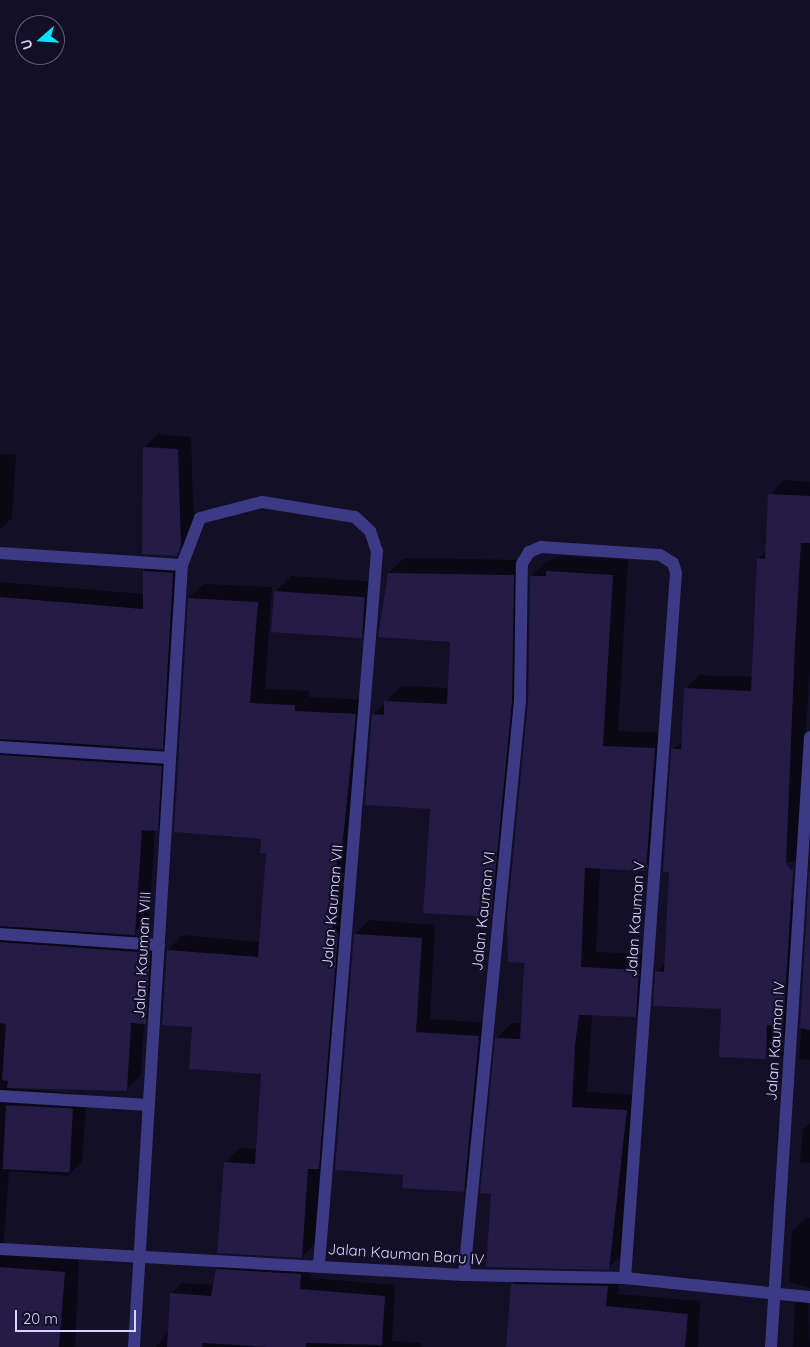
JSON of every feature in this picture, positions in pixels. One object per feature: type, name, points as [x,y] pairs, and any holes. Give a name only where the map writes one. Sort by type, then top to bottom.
[{"type":"street","name":"Jalan Kauman VIII","points":[[134,1347],[182,565],[200,518],[262,502],[355,517],[370,531],[377,551]]},
{"type":"street","name":"Jalan Kauman V","points":[[529,552],[541,547],[660,555],[673,563],[676,585],[625,1278]]},
{"type":"street","name":"Jalan Kauman VII","points":[[320,1264],[377,551]]},
{"type":"street","name":"Jalan Kauman VI","points":[[464,1275],[520,701],[522,564],[529,552]]},
{"type":"street","points":[[0,553],[182,565]]},
{"type":"street","name":"Jalan Kauman IV","points":[[770,1347],[776,1293],[810,737]]},
{"type":"street","points":[[0,747],[170,758]]},
{"type":"street","points":[[0,934],[159,945]]},
{"type":"street","points":[[0,1096],[149,1105]]},
{"type":"street","name":"Jalan Kauman Baru IV","points":[[0,1249],[140,1259],[320,1264],[464,1275],[625,1278],[810,1297]]},
{"type":"building","points":[[143,447],[178,449],[181,545],[177,556],[142,554]]},
{"type":"building","points":[[768,494],[810,496],[810,543],[801,543],[795,644],[786,864],[793,871],[783,1027],[767,1025],[766,1059],[719,1057],[721,1009],[653,1006],[655,971],[664,972],[669,872],[663,872],[671,749],[681,749],[684,688],[751,691],[757,558],[765,559]]},
{"type":"building","points":[[143,571],[173,573],[163,749],[0,739],[0,597],[143,609]]},
{"type":"building","points":[[546,571],[613,575],[603,746],[655,748],[646,871],[585,868],[581,967],[639,970],[636,1017],[579,1015],[575,1045],[572,1107],[627,1110],[609,1270],[486,1267],[491,1194],[480,1193],[495,1038],[520,1039],[524,963],[508,962],[507,918],[528,702],[530,576],[546,576]]},
{"type":"building","points":[[388,573],[514,575],[512,701],[491,917],[423,913],[430,809],[365,805],[372,714],[384,715],[384,701],[447,704],[450,642],[378,637]]},
{"type":"building","points":[[274,591],[365,597],[362,638],[271,632]]},
{"type":"building","points":[[188,598],[258,602],[250,703],[295,705],[295,711],[356,714],[341,858],[337,858],[332,932],[338,933],[319,1169],[308,1169],[302,1258],[217,1253],[224,1162],[255,1164],[261,1074],[189,1069],[192,1027],[162,1025],[167,950],[258,957],[266,853],[260,853],[261,839],[174,832]]},
{"type":"building","points":[[0,755],[162,766],[158,831],[142,830],[135,935],[0,926]]},
{"type":"building","points":[[810,872],[810,1030],[800,1028]]},
{"type":"building","points":[[354,934],[422,938],[416,1032],[479,1036],[464,1192],[402,1188],[403,1175],[335,1170]]},
{"type":"building","points":[[0,942],[150,953],[146,1024],[131,1023],[127,1091],[7,1088],[8,1081],[2,1080],[6,1024],[0,1023]]},
{"type":"building","points":[[6,1105],[73,1109],[70,1172],[3,1169]]},
{"type":"building","points":[[0,1267],[65,1272],[59,1347],[0,1347]]},
{"type":"building","points":[[216,1269],[301,1274],[300,1289],[385,1296],[382,1345],[306,1343],[306,1347],[267,1347],[203,1343],[202,1347],[167,1347],[170,1293],[211,1296]]},
{"type":"building","points":[[511,1284],[608,1286],[606,1306],[688,1314],[685,1347],[506,1347]]}]
